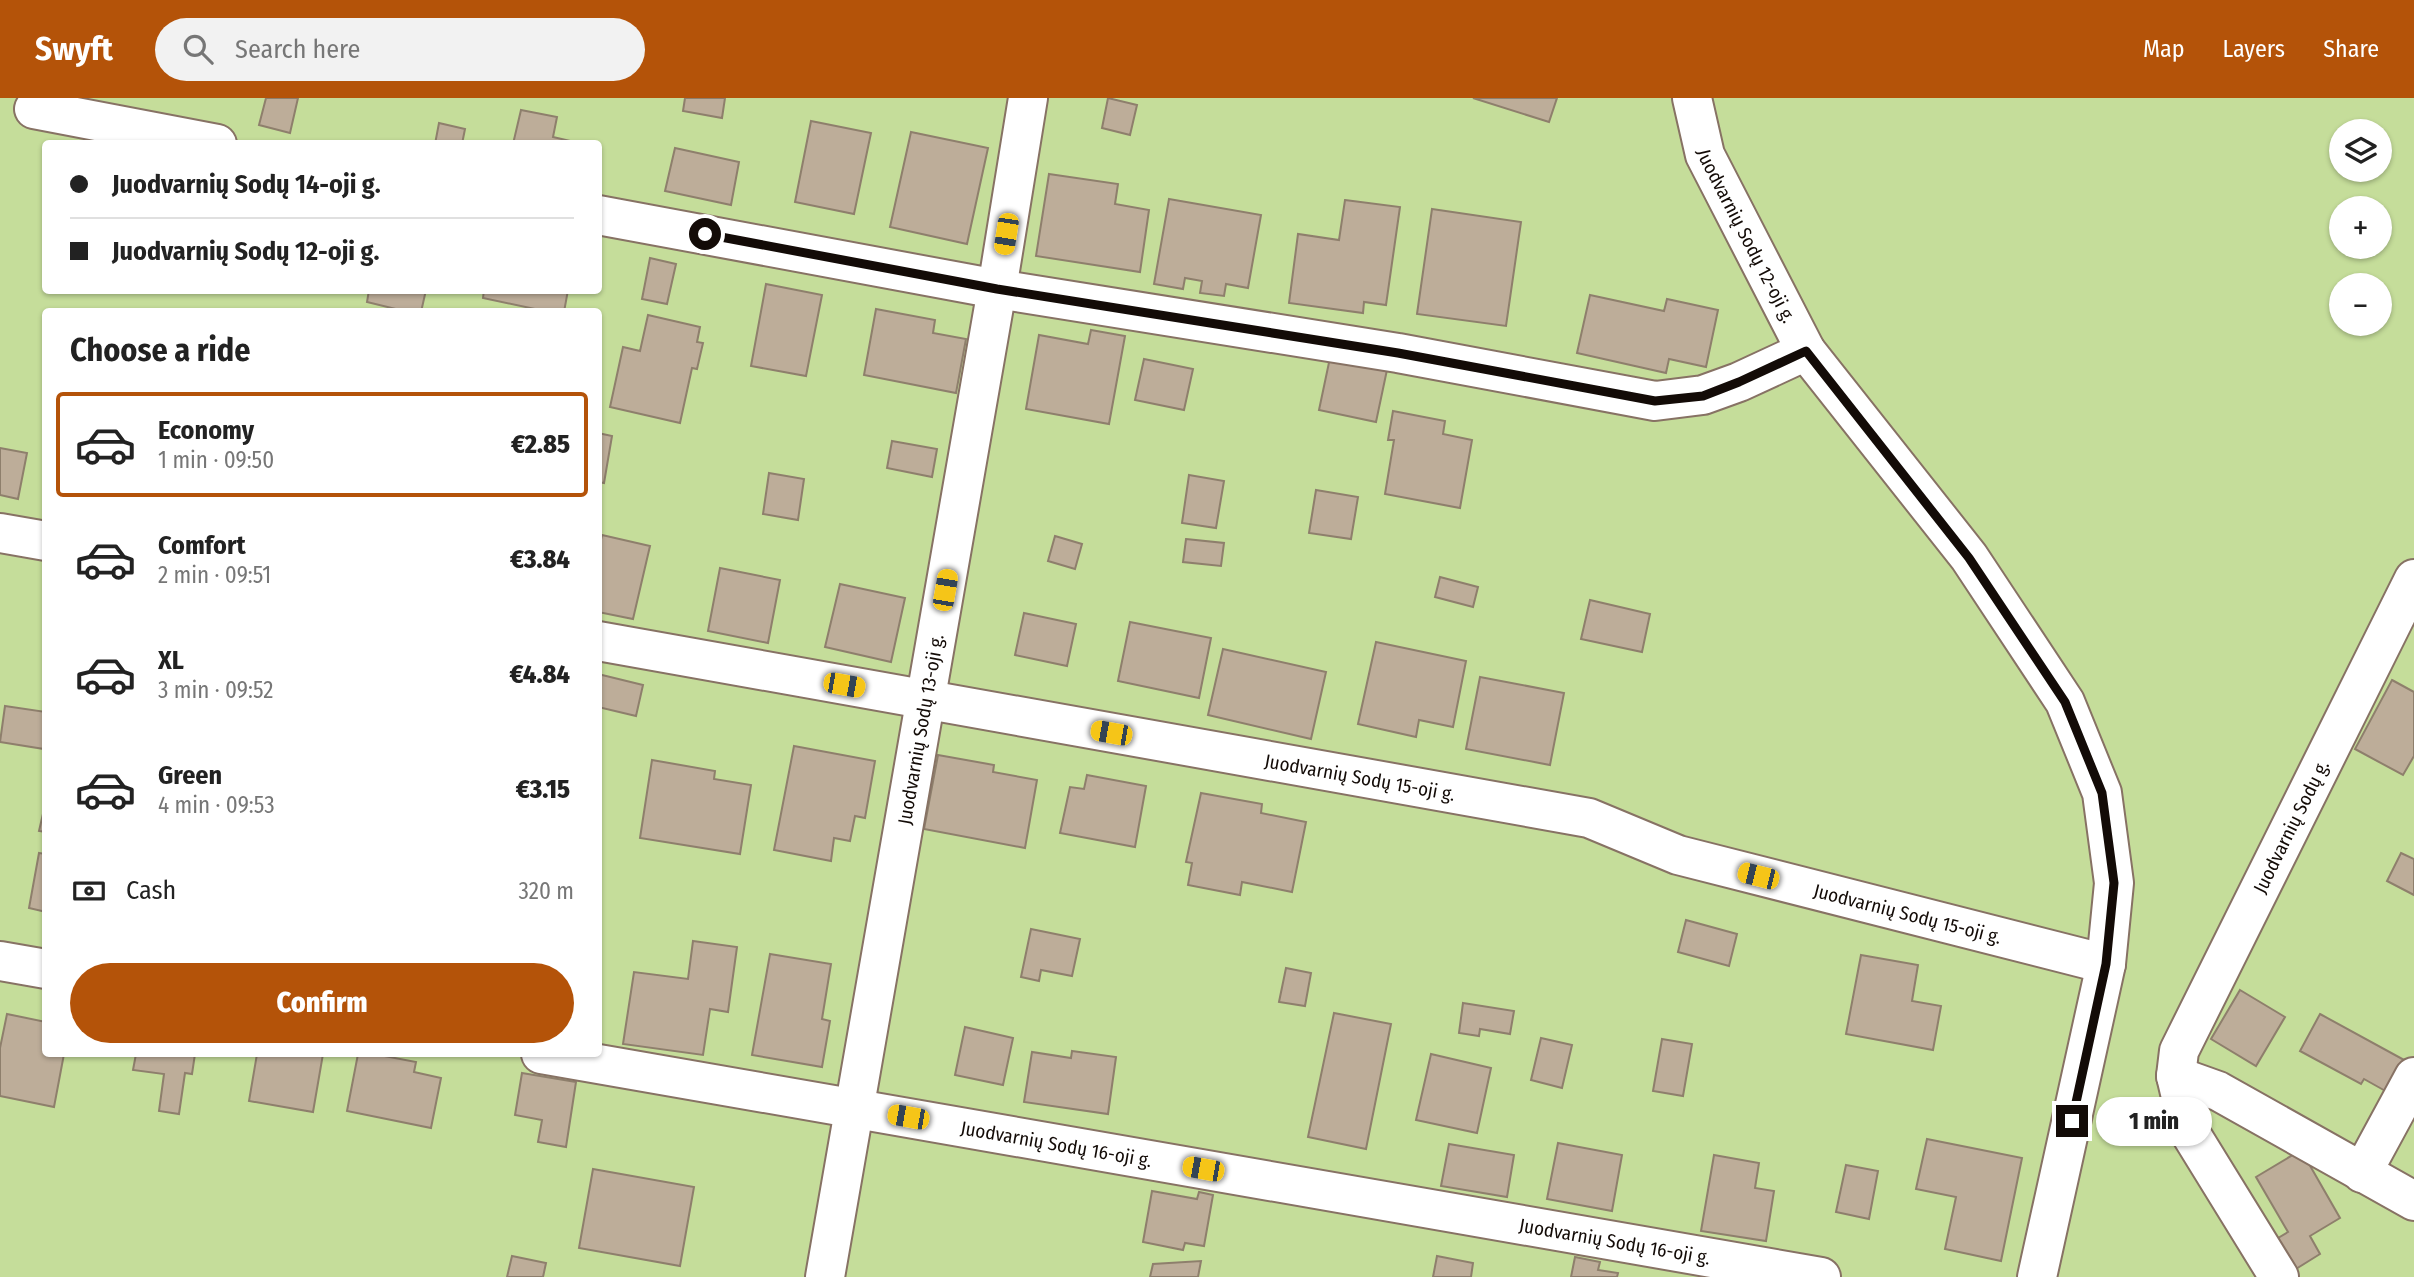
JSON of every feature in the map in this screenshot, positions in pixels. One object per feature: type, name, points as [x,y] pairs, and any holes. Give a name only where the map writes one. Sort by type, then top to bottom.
[{"type":"street","name":"Juodvarnių Sodų 13-oji g.","points":[[825,1277],[1028,98]]},
{"type":"street","name":"Juodvarnių Sodų 12-oji g.","points":[[1692,98],[1705,155],[1806,351],[1969,558],[2065,702],[2102,793],[2114,883],[2106,964],[2037,1277]]},
{"type":"street","points":[[34,109],[196,140]]},
{"type":"street","points":[[602,216],[997,289],[1398,353],[1655,401],[1703,396],[1806,351]]},
{"type":"street","points":[[0,533],[42,540]]},
{"type":"street","name":"Juodvarnių Sodų g.","points":[[2176,1076],[2179,1051],[2414,579]]},
{"type":"street","name":"Juodvarnių Sodų 15-oji g.","points":[[602,642],[1589,818],[1678,855],[2106,964]]},
{"type":"street","points":[[0,961],[42,968]]},
{"type":"street","name":"Juodvarnių Sodų 16-oji g.","points":[[559,1057],[1821,1277]]},
{"type":"street","points":[[2176,1076],[2218,1091],[2414,1201]]},
{"type":"street","points":[[2176,1076],[2189,1131],[2279,1277]]},
{"type":"street","points":[[2362,1173],[2414,1077]]},
{"type":"green space","points":[[0,98],[2414,98],[2414,1277],[0,1277]]},
{"type":"building","points":[[266,98],[298,98],[290,133],[259,125]]},
{"type":"building","points":[[685,98],[725,98],[722,118],[683,111]]},
{"type":"building","points":[[1108,98],[1137,105],[1130,135],[1102,128]]},
{"type":"building","points":[[1473,98],[1557,98],[1549,122]]},
{"type":"building","points":[[521,110],[557,117],[553,137],[566,140],[514,140]]},
{"type":"building","points":[[811,121],[871,133],[854,214],[795,202]]},
{"type":"building","points":[[439,123],[465,129],[463,140],[436,140]]},
{"type":"building","points":[[911,132],[988,148],[967,244],[890,227]]},
{"type":"building","points":[[675,148],[739,162],[731,205],[665,191]]},
{"type":"building","points":[[1049,174],[1118,184],[1115,204],[1149,210],[1140,272],[1036,256]]},
{"type":"building","points":[[1169,199],[1261,215],[1248,288],[1226,284],[1224,296],[1200,293],[1202,281],[1185,278],[1183,289],[1154,284]]},
{"type":"building","points":[[1345,200],[1400,207],[1386,305],[1364,302],[1363,313],[1289,303],[1298,234],[1339,240]]},
{"type":"building","points":[[1432,209],[1521,222],[1506,326],[1417,314]]},
{"type":"building","points":[[650,258],[676,264],[667,304],[642,299]]},
{"type":"building","points":[[766,284],[822,295],[806,376],[751,366]]},
{"type":"building","points":[[368,294],[425,294],[422,308],[392,308],[367,302]]},
{"type":"building","points":[[484,294],[567,294],[565,308],[530,308],[483,298]]},
{"type":"building","points":[[1590,295],[1664,311],[1667,299],[1718,310],[1706,367],[1669,359],[1666,373],[1577,353]]},
{"type":"building","points":[[876,309],[935,320],[933,333],[966,339],[956,393],[864,375]]},
{"type":"building","points":[[648,315],[700,327],[697,342],[703,343],[697,369],[692,368],[680,423],[610,407],[623,347],[640,351]]},
{"type":"building","points":[[1091,330],[1125,336],[1109,424],[1026,409],[1039,335],[1088,344]]},
{"type":"building","points":[[1331,353],[1388,365],[1376,422],[1319,410]]},
{"type":"building","points":[[1144,359],[1193,369],[1184,410],[1135,400]]},
{"type":"building","points":[[1393,411],[1445,421],[1443,434],[1472,440],[1460,508],[1385,494],[1394,440],[1388,440]]},
{"type":"building","points":[[602,434],[612,436],[602,483]]},
{"type":"building","points":[[892,441],[937,449],[932,477],[887,468]]},
{"type":"building","points":[[0,448],[27,453],[18,499],[0,495]]},
{"type":"building","points":[[769,473],[804,479],[798,520],[763,514]]},
{"type":"building","points":[[1189,475],[1224,481],[1216,528],[1182,523]]},
{"type":"building","points":[[1316,490],[1358,497],[1351,539],[1309,533]]},
{"type":"building","points":[[602,535],[650,546],[633,619],[602,613]]},
{"type":"building","points":[[1055,536],[1082,544],[1075,569],[1048,561]]},
{"type":"building","points":[[1186,539],[1224,543],[1221,566],[1183,562]]},
{"type":"building","points":[[720,568],[780,580],[768,643],[708,631]]},
{"type":"building","points":[[1440,577],[1478,587],[1473,607],[1435,597]]},
{"type":"building","points":[[840,584],[905,598],[891,662],[825,647]]},
{"type":"building","points":[[1590,600],[1650,614],[1642,652],[1581,639]]},
{"type":"building","points":[[1024,613],[1076,624],[1067,666],[1015,655]]},
{"type":"building","points":[[1130,622],[1211,638],[1199,698],[1118,681]]},
{"type":"building","points":[[1376,642],[1466,661],[1453,727],[1419,720],[1416,737],[1358,724]]},
{"type":"building","points":[[1223,649],[1326,672],[1311,739],[1208,715]]},
{"type":"building","points":[[602,675],[643,685],[636,716],[602,708]]},
{"type":"building","points":[[1480,677],[1564,693],[1550,765],[1466,749]]},
{"type":"building","points":[[2392,680],[2414,692],[2414,756],[2403,775],[2355,749]]},
{"type":"building","points":[[5,706],[42,711],[42,749],[0,742]]},
{"type":"building","points":[[794,746],[875,761],[865,818],[855,816],[850,841],[834,838],[831,861],[774,850]]},
{"type":"building","points":[[938,755],[994,765],[993,772],[1037,780],[1025,848],[924,829]]},
{"type":"building","points":[[652,760],[715,771],[714,779],[751,785],[740,854],[640,838]]},
{"type":"building","points":[[1087,775],[1146,786],[1135,847],[1060,833],[1070,787],[1084,789]]},
{"type":"building","points":[[1201,793],[1262,804],[1261,813],[1306,822],[1292,892],[1242,882],[1240,895],[1188,885],[1192,863],[1186,862]]},
{"type":"building","points":[[39,853],[42,853],[42,911],[29,908]]},
{"type":"building","points":[[2401,853],[2414,859],[2414,895],[2387,881]]},
{"type":"building","points":[[1686,920],[1737,934],[1729,966],[1678,952]]},
{"type":"building","points":[[1031,929],[1080,939],[1072,976],[1041,970],[1039,981],[1021,977]]},
{"type":"building","points":[[693,941],[737,947],[728,1012],[710,1009],[703,1055],[623,1044],[634,972],[688,979]]},
{"type":"building","points":[[770,954],[831,964],[822,1019],[830,1021],[822,1067],[752,1055]]},
{"type":"building","points":[[1861,955],[1918,965],[1912,1001],[1941,1006],[1933,1050],[1846,1034]]},
{"type":"building","points":[[1286,968],[1311,973],[1305,1006],[1279,1002]]},
{"type":"building","points":[[2240,990],[2285,1017],[2256,1066],[2211,1039]]},
{"type":"building","points":[[1463,1003],[1514,1011],[1510,1034],[1480,1029],[1479,1036],[1459,1033]]},
{"type":"building","points":[[1334,1013],[1391,1024],[1366,1149],[1308,1137]]},
{"type":"building","points":[[7,1014],[42,1021],[42,1057],[63,1057],[54,1107],[0,1096],[0,1048]]},
{"type":"building","points":[[2320,1014],[2406,1061],[2389,1093],[2364,1079],[2361,1084],[2300,1051]]},
{"type":"building","points":[[965,1027],[1013,1038],[1003,1085],[955,1075]]},
{"type":"building","points":[[1541,1038],[1572,1045],[1562,1088],[1531,1080]]},
{"type":"building","points":[[1662,1039],[1692,1044],[1683,1096],[1653,1091]]},
{"type":"building","points":[[1072,1051],[1116,1057],[1108,1114],[1024,1102],[1032,1052],[1071,1058]]},
{"type":"building","points":[[1431,1054],[1491,1068],[1477,1133],[1416,1120]]},
{"type":"building","points":[[135,1057],[195,1057],[192,1074],[185,1073],[179,1114],[159,1111],[164,1074],[133,1070]]},
{"type":"building","points":[[256,1057],[322,1057],[313,1112],[249,1101]]},
{"type":"building","points":[[357,1057],[390,1057],[416,1062],[414,1072],[441,1078],[431,1128],[347,1111]]},
{"type":"building","points":[[522,1073],[576,1082],[566,1147],[538,1142],[542,1120],[515,1115]]},
{"type":"building","points":[[1927,1139],[2022,1158],[2001,1261],[1945,1249],[1956,1197],[1916,1189]]},
{"type":"building","points":[[1558,1143],[1622,1155],[1612,1211],[1547,1199]]},
{"type":"building","points":[[1449,1144],[1514,1155],[1507,1197],[1441,1186]]},
{"type":"building","points":[[2301,1150],[2340,1218],[2310,1236],[2320,1254],[2291,1272],[2273,1241],[2288,1232],[2256,1177]]},
{"type":"building","points":[[1714,1155],[1759,1163],[1755,1188],[1774,1191],[1766,1241],[1701,1231]]},
{"type":"building","points":[[1846,1165],[1878,1171],[1869,1219],[1836,1212]]},
{"type":"building","points":[[593,1169],[694,1187],[680,1266],[579,1248]]},
{"type":"building","points":[[1152,1191],[1197,1199],[1199,1192],[1213,1195],[1204,1246],[1185,1243],[1183,1250],[1143,1242]]},
{"type":"building","points":[[512,1256],[546,1263],[543,1277],[507,1277]]},
{"type":"building","points":[[1437,1256],[1473,1263],[1471,1277],[1433,1277]]},
{"type":"building","points":[[1575,1257],[1600,1262],[1598,1270],[1618,1273],[1617,1277],[1571,1277]]},
{"type":"building","points":[[1201,1261],[1198,1277],[1150,1277],[1153,1264]]},
{"type":"route","points":[[705,234],[997,289],[1398,353],[1655,401],[1703,396],[1806,351],[1969,558],[2065,702],[2102,793],[2114,883],[2106,964],[2072,1121]]}]
